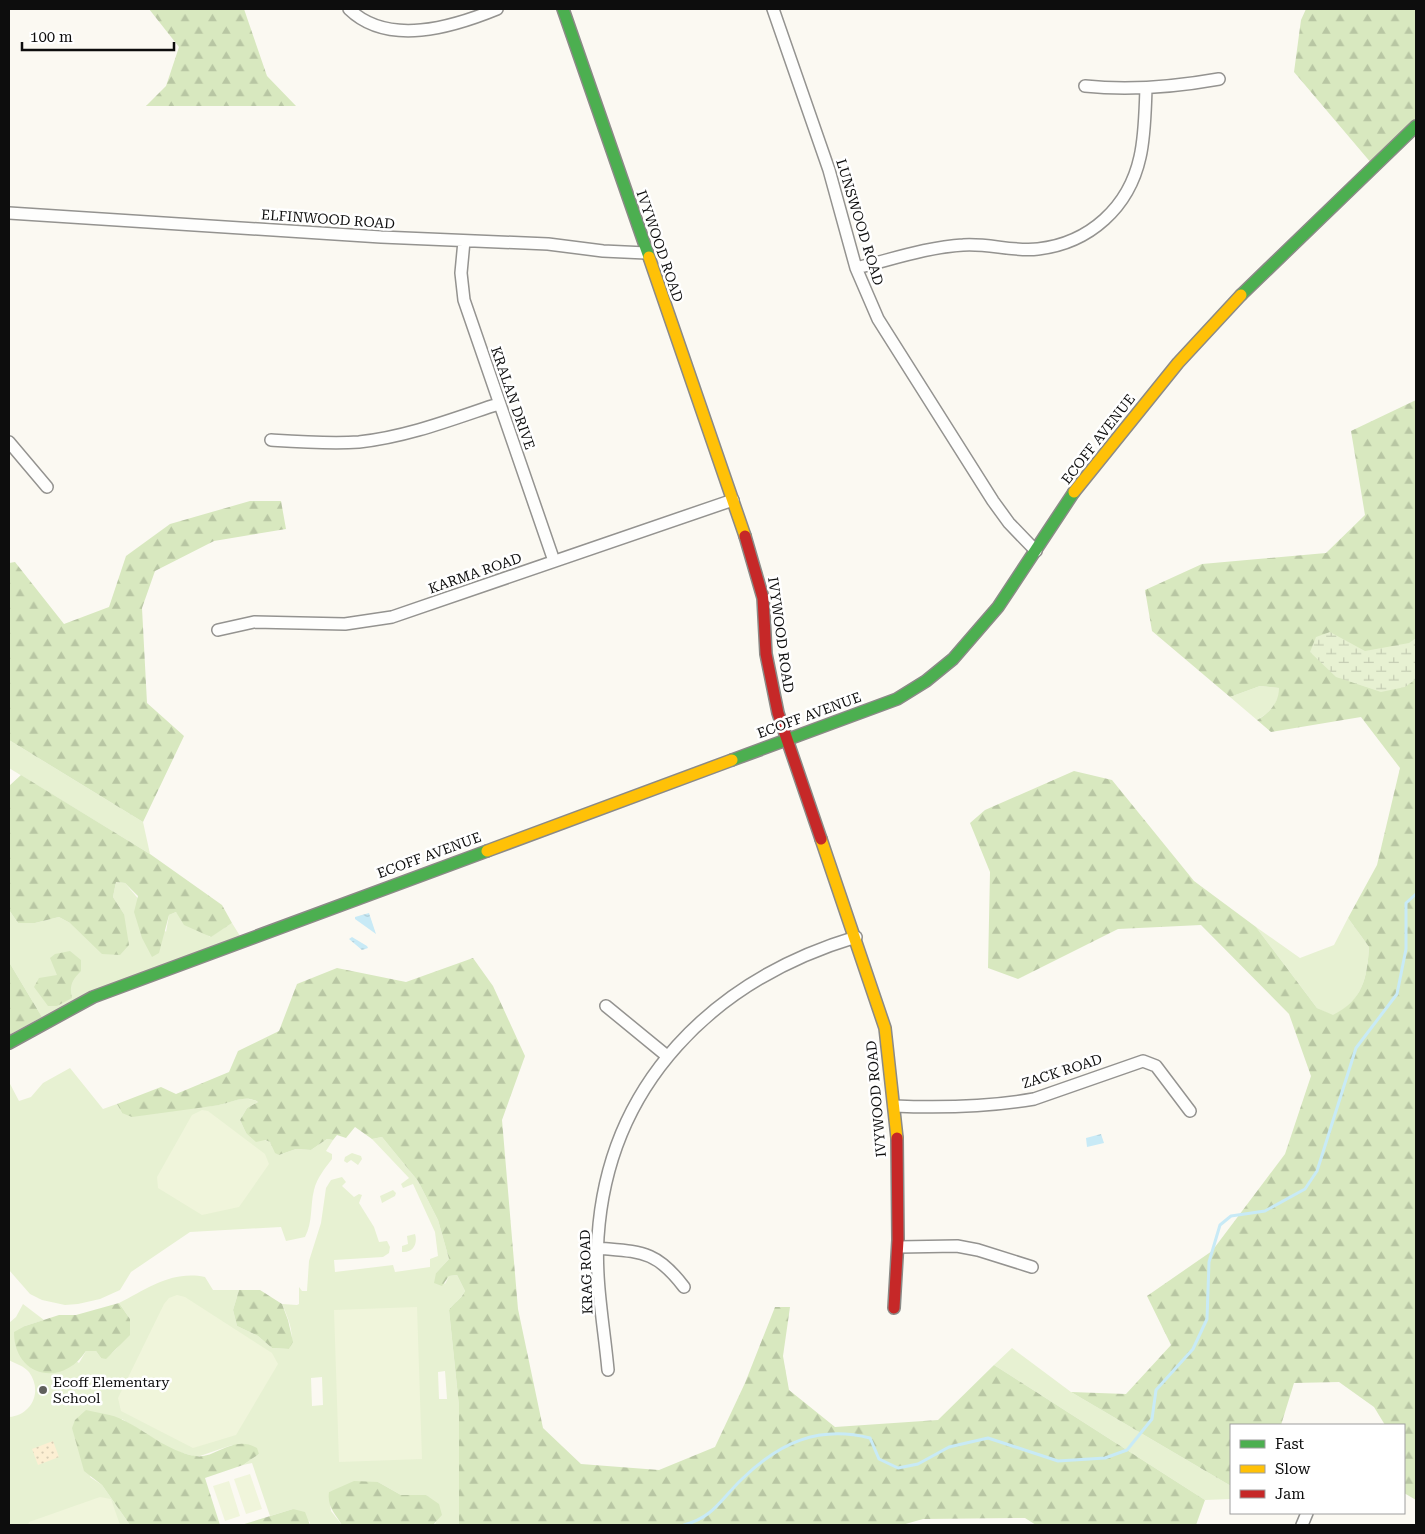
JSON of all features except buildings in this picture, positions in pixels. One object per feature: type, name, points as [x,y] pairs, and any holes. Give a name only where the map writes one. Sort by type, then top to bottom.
[{"type":"street","points":[[349,9],[365,21],[380,27],[419,30],[467,21],[497,9]]},
{"type":"street","name":"IVYWOOD ROAD","points":[[563,9],[758,576],[763,598],[771,684],[786,740],[856,937],[885,1028],[891,1058],[899,1247],[894,1308]]},
{"type":"street","name":"LUNSWOOD ROAD","points":[[773,9],[829,170],[856,268],[878,318],[993,501],[1009,523],[1036,551]]},
{"type":"street","points":[[1085,86],[1119,90],[1146,89],[1219,79]]},
{"type":"street","points":[[856,268],[949,246],[979,245],[1037,250],[1070,242],[1085,234],[1099,225],[1121,203],[1134,176],[1144,139],[1146,89]]},
{"type":"street","name":"ECOFF AVENUE","points":[[9,1043],[63,1011],[113,989],[897,699],[927,682],[942,669],[975,633],[1036,551],[1098,460],[1205,332],[1416,126]]},
{"type":"street","name":"ELFINWOOD ROAD","points":[[9,213],[464,242],[548,244],[603,251],[646,253]]},
{"type":"street","name":"KRALAN DRIVE","points":[[464,242],[461,273],[464,300],[498,404],[554,561]]},
{"type":"street","points":[[271,440],[332,443],[388,437],[415,431],[498,404]]},
{"type":"street","points":[[9,442],[47,487]]},
{"type":"street","name":"KARMA ROAD","points":[[218,630],[254,622],[345,624],[392,617],[733,500]]},
{"type":"street","name":"KRAG ROAD","points":[[608,1370],[598,1248],[601,1204],[614,1151],[634,1106],[667,1056],[705,1017],[752,982],[800,956],[856,937]]},
{"type":"street","points":[[606,1006],[667,1056]]},
{"type":"street","name":"ZACK ROAD","points":[[894,1106],[953,1106],[1016,1102],[1034,1098],[1143,1061],[1156,1066],[1190,1111]]},
{"type":"street","points":[[899,1247],[957,1246],[978,1250],[1032,1267]]},
{"type":"street","points":[[598,1248],[632,1251],[655,1258],[672,1270],[684,1287]]},
{"type":"green space","points":[[149,9],[244,9],[267,76],[296,106],[146,106],[166,86],[179,47]]},
{"type":"green space","points":[[1306,9],[1416,9],[1416,121],[1372,164],[1294,72],[1301,20]]},
{"type":"green space","points":[[1416,400],[1416,1500],[1405,1494],[1405,1424],[1384,1424],[1374,1407],[1339,1382],[1294,1383],[1281,1424],[1230,1424],[1230,1485],[1071,1392],[1126,1394],[1171,1345],[1147,1296],[1212,1251],[1285,1154],[1311,1076],[1289,1014],[1201,925],[1118,929],[1018,979],[988,968],[990,872],[970,823],[985,810],[1074,771],[1112,780],[1194,881],[1256,927],[1317,1008],[1333,1015],[1351,1002],[1362,987],[1365,978],[1369,947],[1348,918],[1377,865],[1400,768],[1361,717],[1271,732],[1257,720],[1273,707],[1279,693],[1279,688],[1260,686],[1230,697],[1152,631],[1145,590],[1202,564],[1326,553],[1365,515],[1351,431]]},
{"type":"green space","points":[[250,501],[281,501],[286,529],[214,541],[155,571],[142,608],[147,703],[184,736],[143,822],[9,740],[9,563],[15,562],[64,624],[109,607],[126,556],[170,524]]},
{"type":"green space","points":[[1330,632],[1365,651],[1409,643],[1416,638],[1416,679],[1405,687],[1381,692],[1336,677],[1310,652],[1316,637]]},
{"type":"green space","points":[[1260,686],[1280,688],[1278,698],[1273,707],[1257,720],[1230,697]]},
{"type":"green space","points":[[9,740],[143,822],[150,854],[9,768]]},
{"type":"green space","points":[[21,775],[150,854],[222,905],[232,923],[211,937],[184,925],[176,912],[169,915],[159,953],[152,957],[142,938],[134,912],[138,896],[125,883],[116,882],[113,897],[124,914],[129,945],[120,955],[102,954],[70,923],[59,917],[35,923],[18,923],[9,910],[9,786]]},
{"type":"green space","points":[[116,882],[125,883],[166,932],[169,915],[176,912],[210,937],[232,923],[240,936],[42,1017],[9,962],[9,910],[18,923],[35,923],[59,917],[70,923],[124,914],[113,897]]},
{"type":"green space","points":[[1348,918],[1369,947],[1367,969],[1362,987],[1357,995],[1343,1010],[1333,1016],[1317,1008],[1256,927],[1300,958],[1334,945]]},
{"type":"green space","points":[[70,951],[81,960],[81,971],[73,980],[71,987],[72,998],[57,1006],[48,1006],[34,987],[39,978],[57,975],[50,958],[55,954]]},
{"type":"green space","points":[[473,958],[493,986],[525,1056],[502,1120],[518,1309],[543,1428],[581,1464],[659,1470],[715,1447],[745,1383],[775,1307],[790,1307],[783,1356],[789,1390],[835,1427],[938,1420],[994,1365],[1205,1500],[1196,1525],[1036,1525],[1025,1518],[923,1519],[902,1525],[459,1525],[459,1406],[449,1310],[462,1297],[465,1291],[457,1275],[449,1276],[442,1286],[434,1283],[436,1273],[449,1259],[438,1220],[418,1181],[382,1137],[372,1139],[355,1127],[346,1138],[337,1135],[333,1140],[327,1139],[311,1150],[296,1149],[279,1155],[275,1153],[270,1142],[265,1140],[256,1142],[246,1133],[240,1120],[247,1108],[258,1102],[253,1100],[241,1099],[218,1105],[132,1117],[122,1113],[117,1104],[161,1087],[176,1094],[229,1072],[238,1051],[279,1031],[297,984],[337,968],[406,982]]},
{"type":"green space","points":[[9,962],[42,1017],[9,1035]]},
{"type":"green space","points":[[70,1068],[103,1109],[117,1104],[122,1113],[156,1111],[212,1106],[246,1099],[258,1102],[247,1108],[240,1120],[246,1133],[270,1142],[279,1155],[296,1149],[311,1150],[327,1139],[333,1140],[326,1151],[332,1154],[332,1159],[315,1186],[309,1226],[305,1237],[286,1241],[281,1227],[190,1232],[131,1272],[120,1290],[100,1299],[65,1305],[42,1300],[30,1294],[9,1270],[9,1082],[19,1101],[31,1097],[43,1083]]},
{"type":"green space","points":[[202,1110],[208,1111],[265,1154],[269,1164],[239,1207],[202,1215],[158,1188],[157,1177],[192,1115]]},
{"type":"green space","points":[[382,1137],[418,1181],[438,1220],[449,1259],[436,1273],[445,1284],[449,1276],[457,1275],[465,1291],[462,1297],[449,1310],[459,1406],[459,1525],[433,1525],[436,1523],[426,1495],[401,1495],[378,1482],[329,1492],[331,1511],[342,1525],[310,1525],[310,1522],[293,1509],[270,1516],[252,1463],[243,1465],[259,1454],[232,1445],[197,1457],[172,1450],[122,1419],[90,1477],[102,1485],[130,1525],[9,1525],[9,1417],[24,1412],[33,1401],[35,1394],[33,1379],[29,1372],[9,1360],[9,1323],[16,1317],[23,1304],[44,1320],[25,1326],[79,1363],[86,1351],[96,1351],[101,1358],[113,1353],[117,1348],[126,1332],[130,1319],[119,1303],[171,1278],[182,1276],[205,1277],[213,1290],[239,1290],[233,1310],[237,1326],[258,1336],[272,1348],[289,1349],[292,1338],[289,1321],[282,1304],[299,1304],[299,1287],[302,1291],[307,1291],[309,1261],[321,1223],[326,1188],[331,1180],[342,1177],[346,1182],[342,1186],[354,1197],[359,1194],[362,1195],[359,1203],[374,1227],[379,1242],[387,1241],[390,1247],[389,1253],[383,1257],[334,1260],[335,1272],[393,1265],[395,1272],[430,1267],[430,1259],[438,1256],[435,1232],[413,1184],[403,1188],[401,1184],[409,1178],[372,1139]],"holes":[[[445,1371],[447,1399],[439,1399],[438,1372]],[[322,1377],[323,1405],[312,1406],[311,1378]]]},
{"type":"green space","points":[[352,1153],[361,1156],[362,1159],[358,1165],[351,1160],[347,1163],[344,1161],[345,1157]]},
{"type":"green space","points":[[393,1190],[396,1193],[395,1196],[382,1203],[380,1196]]},
{"type":"green space","points":[[415,1234],[416,1241],[414,1247],[409,1251],[402,1252],[402,1246],[408,1244],[407,1236]]},
{"type":"green space","points":[[239,1290],[260,1290],[282,1304],[293,1342],[289,1349],[272,1348],[258,1336],[237,1326],[233,1310]]},
{"type":"green space","points":[[177,1295],[185,1297],[272,1353],[278,1364],[236,1435],[193,1448],[121,1411],[118,1398],[164,1304],[169,1298]]},
{"type":"green space","points":[[119,1303],[130,1319],[130,1335],[106,1359],[101,1358],[96,1351],[86,1351],[76,1363],[65,1370],[53,1373],[41,1372],[30,1368],[22,1359],[16,1347],[14,1332],[25,1326],[59,1315],[76,1315]]},
{"type":"green space","points":[[417,1307],[422,1459],[339,1462],[334,1310]]},
{"type":"green space","points":[[1012,1348],[1071,1392],[1230,1485],[1230,1499],[1205,1500],[994,1365]]},
{"type":"green space","points":[[86,1410],[119,1418],[167,1446],[185,1454],[202,1456],[232,1445],[248,1444],[257,1448],[259,1454],[243,1465],[205,1478],[220,1525],[130,1525],[102,1485],[84,1471],[72,1428],[75,1420]]},
{"type":"green space","points":[[250,1474],[262,1509],[246,1514],[234,1479]]},
{"type":"green space","points":[[229,1481],[240,1516],[225,1521],[213,1486]]},
{"type":"green space","points":[[354,1481],[378,1482],[401,1495],[426,1495],[439,1504],[442,1515],[433,1525],[342,1525],[330,1506],[329,1492]]},
{"type":"green space","points":[[100,1497],[111,1499],[120,1525],[28,1525],[29,1522]]},
{"type":"green space","points":[[293,1509],[305,1512],[310,1525],[241,1525]]},
{"type":"sand","points":[[53,1441],[59,1457],[38,1465],[32,1449]]},
{"type":"water","points":[[369,913],[376,934],[355,919],[355,917]]},
{"type":"water","points":[[352,937],[368,948],[362,950],[349,939]]},
{"type":"water","points":[[1101,1134],[1104,1143],[1087,1147],[1086,1138]]},
{"type":"waterway","points":[[684,1525],[694,1522],[710,1512],[742,1479],[770,1456],[800,1440],[816,1436],[833,1434],[870,1438],[879,1459],[898,1468],[918,1464],[949,1447],[988,1438],[1058,1461],[1105,1458],[1127,1450],[1152,1419],[1156,1390],[1193,1349],[1207,1319],[1209,1262],[1220,1225],[1231,1216],[1265,1211],[1305,1189],[1317,1171],[1356,1048],[1397,994],[1406,949],[1406,903],[1416,894]]},
{"type":"traffic: fast","points":[[563,9],[649,257]]},
{"type":"traffic: fast","points":[[1241,295],[1416,126]]},
{"type":"traffic: fast","points":[[732,760],[897,699],[926,681],[953,659],[998,607],[1074,492]]},
{"type":"traffic: fast","points":[[9,1043],[93,997],[487,851]]},
{"type":"traffic: slow","points":[[649,257],[745,536]]},
{"type":"traffic: slow","points":[[1074,492],[1178,363],[1241,295]]},
{"type":"traffic: slow","points":[[487,851],[732,760]]},
{"type":"traffic: slow","points":[[821,839],[885,1028],[897,1138]]},
{"type":"traffic: jam","points":[[745,536],[763,598],[766,654],[778,713],[821,839]]},
{"type":"traffic: jam","points":[[894,1308],[898,1240],[897,1138]]},
{"type":"place","name":"Ecoff Elementary School","points":[[43,1390]]}]
